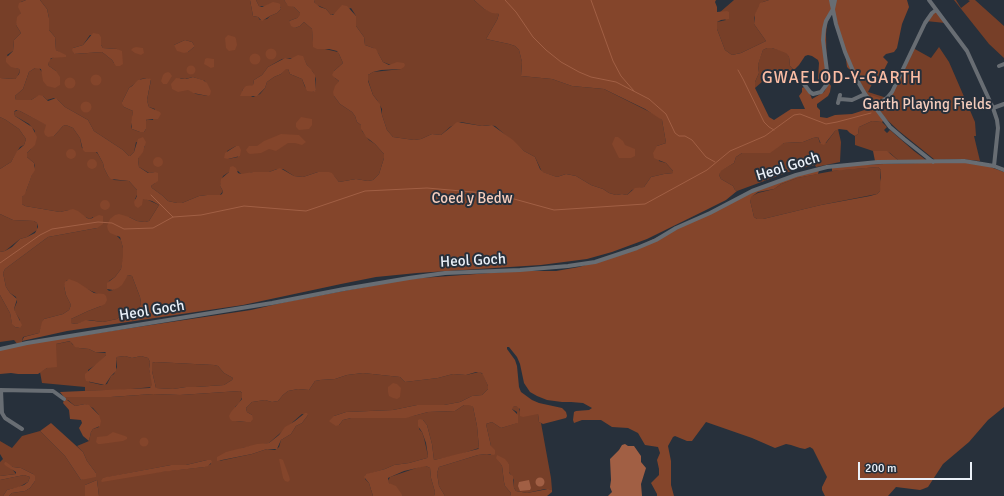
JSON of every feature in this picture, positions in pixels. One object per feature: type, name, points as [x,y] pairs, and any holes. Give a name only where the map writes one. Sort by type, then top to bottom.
[{"type":"street","points":[[831,0],[836,24],[847,58],[856,80],[864,94],[895,131],[933,162]]},
{"type":"street","points":[[801,80],[813,94],[821,92],[827,84],[823,40],[826,21],[833,9],[835,0]]},
{"type":"street","points":[[929,0],[969,55],[993,108],[998,128],[994,166]]},
{"type":"street","points":[[874,107],[887,98],[892,92],[925,23],[936,10]]},
{"type":"street","points":[[999,66],[1004,64]]},
{"type":"street","points":[[839,99],[852,100],[864,94]]},
{"type":"street","points":[[993,108],[1004,104]]},
{"type":"street","name":"Heol Goch","points":[[0,349],[26,343],[272,304],[344,289],[409,278],[445,273],[520,270],[595,262],[637,248],[710,213],[752,190],[796,175],[827,167],[855,164],[964,161],[994,166],[1004,170]]},
{"type":"street","points":[[22,430],[5,418],[2,413],[0,390],[53,391],[64,399]]},
{"type":"green space","points":[[0,0],[26,0],[21,2],[21,13],[16,25],[21,33],[14,40],[13,51],[7,55],[16,68],[20,71],[15,79],[0,78]]},
{"type":"green space","name":"Coed y Bedw","points":[[26,0],[40,0],[47,9],[49,30],[55,37],[56,50],[66,55],[66,57],[51,58],[48,64],[60,77],[60,85],[55,88],[47,86],[43,81],[41,69],[35,68],[29,72],[23,89],[15,96],[16,100],[31,100],[39,95],[43,96],[48,101],[56,98],[65,107],[88,120],[94,131],[123,150],[129,156],[134,152],[138,139],[143,137],[146,142],[143,152],[138,159],[139,167],[148,173],[158,173],[158,181],[151,186],[152,188],[168,201],[177,203],[182,203],[199,196],[222,194],[223,191],[220,186],[221,179],[229,172],[230,167],[233,166],[236,168],[238,173],[241,174],[269,172],[280,168],[294,176],[303,177],[318,172],[329,172],[332,173],[339,182],[356,179],[368,181],[373,180],[379,174],[384,154],[366,137],[361,129],[361,125],[357,122],[352,112],[340,104],[334,96],[333,92],[335,86],[339,81],[332,75],[334,71],[343,63],[339,54],[337,51],[317,49],[313,47],[312,29],[304,22],[295,28],[291,26],[289,21],[297,18],[300,13],[294,7],[288,6],[284,0],[315,0],[314,2],[320,7],[326,9],[331,15],[333,15],[342,5],[347,6],[356,16],[356,26],[364,37],[365,45],[376,49],[383,62],[389,65],[397,62],[404,63],[404,67],[401,69],[381,70],[368,75],[368,81],[373,95],[380,104],[387,130],[393,137],[414,140],[421,139],[432,134],[441,135],[457,122],[482,126],[492,125],[513,140],[524,151],[535,157],[540,169],[543,172],[557,177],[566,174],[576,176],[591,185],[616,195],[627,195],[635,188],[644,187],[651,177],[673,173],[666,163],[654,158],[653,153],[657,146],[666,143],[662,120],[645,109],[604,89],[572,86],[552,79],[521,76],[522,62],[519,50],[515,46],[509,44],[486,39],[499,14],[492,13],[484,9],[474,0],[716,0],[717,12],[729,12],[729,19],[717,22],[717,29],[725,50],[732,55],[741,53],[766,41],[754,24],[755,14],[760,3],[769,0],[907,0],[909,7],[902,24],[897,48],[894,52],[886,54],[883,57],[888,62],[879,77],[868,82],[847,67],[845,52],[833,10],[827,23],[826,34],[827,84],[822,83],[818,79],[819,63],[818,60],[812,56],[805,56],[799,65],[793,69],[790,66],[789,57],[786,53],[772,48],[767,48],[763,50],[758,65],[759,73],[755,82],[755,88],[769,117],[774,120],[791,109],[805,109],[799,96],[802,92],[802,88],[804,87],[812,99],[824,92],[829,83],[831,86],[828,96],[817,104],[817,107],[820,110],[820,117],[827,118],[835,115],[852,114],[874,107],[884,120],[882,122],[872,121],[859,127],[858,134],[855,136],[847,130],[839,129],[835,131],[824,145],[821,144],[818,137],[803,142],[784,143],[770,153],[742,153],[736,157],[734,163],[721,171],[719,175],[721,179],[733,186],[737,191],[726,200],[647,239],[612,252],[587,259],[541,265],[376,277],[243,305],[67,331],[22,341],[24,337],[39,333],[44,319],[63,314],[69,310],[71,305],[66,295],[64,286],[65,282],[69,279],[77,282],[94,293],[104,294],[107,300],[105,304],[71,319],[71,323],[76,324],[86,320],[103,322],[117,319],[121,309],[125,308],[129,309],[133,313],[138,312],[141,303],[140,297],[132,276],[128,275],[122,285],[118,288],[113,290],[107,289],[107,283],[115,277],[121,269],[123,248],[120,237],[110,233],[107,226],[110,219],[119,214],[137,221],[149,221],[159,205],[152,201],[143,199],[142,205],[138,208],[135,206],[134,202],[137,196],[137,190],[129,181],[111,179],[108,176],[97,152],[85,152],[83,150],[80,138],[73,128],[66,125],[63,126],[54,136],[48,137],[44,132],[46,125],[16,110],[14,112],[15,116],[32,127],[37,137],[35,145],[27,153],[27,157],[34,163],[35,170],[25,194],[22,197],[22,204],[25,206],[60,212],[73,209],[90,219],[99,215],[103,216],[103,224],[97,228],[48,237],[5,269],[3,273],[6,287],[17,299],[14,309],[22,325],[20,328],[15,327],[12,324],[10,313],[0,295],[0,252],[12,247],[20,239],[35,233],[38,227],[37,223],[34,221],[13,220],[0,214],[0,169],[11,162],[17,151],[24,145],[26,139],[19,129],[0,117],[0,78],[15,79],[20,71],[19,69],[11,67],[6,62],[6,58],[13,51],[14,40],[21,33],[16,25],[17,17],[21,13],[18,7],[19,3]]},
{"type":"green space","points":[[40,0],[250,0],[253,16],[258,17],[260,20],[267,19],[277,13],[281,7],[270,4],[267,6],[259,6],[256,0],[284,0],[287,4],[294,7],[300,13],[300,16],[289,21],[295,28],[304,22],[312,29],[313,42],[325,49],[338,52],[343,63],[334,71],[335,78],[339,81],[334,96],[340,104],[352,112],[357,122],[361,125],[362,131],[384,154],[379,174],[373,180],[368,181],[356,179],[339,182],[334,176],[318,172],[303,177],[294,176],[283,169],[277,169],[269,172],[253,172],[244,175],[238,171],[229,172],[223,176],[220,186],[223,191],[220,195],[199,196],[182,203],[168,201],[151,186],[155,183],[155,172],[149,173],[139,167],[138,159],[145,146],[136,142],[134,152],[129,156],[123,150],[94,131],[88,120],[65,107],[54,98],[47,100],[43,96],[36,97],[31,100],[16,100],[15,96],[23,89],[29,72],[35,68],[39,68],[42,72],[56,71],[48,64],[49,60],[54,57],[60,57],[59,52],[56,50],[55,37],[49,30],[47,9]],"holes":[[[90,35],[101,37],[101,45],[103,48],[117,49],[122,59],[114,63],[102,52],[74,54],[73,48],[83,45]],[[185,40],[192,42],[194,47],[188,52],[174,45]],[[282,59],[304,59],[316,79],[316,90],[314,92],[305,87],[302,79],[290,74],[288,69],[285,69],[281,74],[267,82],[265,88],[260,94],[253,97],[242,92],[243,89],[253,85],[254,80],[262,75],[268,67]],[[193,77],[205,81],[208,96],[196,94],[186,90],[180,78],[185,79]],[[147,78],[151,80],[147,100],[149,107],[155,109],[153,120],[147,119],[146,129],[144,132],[132,129],[133,111],[124,107],[122,102],[129,88],[141,79]],[[236,146],[238,157],[228,159],[227,151]]]},
{"type":"green space","points":[[250,0],[256,0],[259,6],[262,7],[273,2],[278,3],[280,4],[281,9],[277,13],[262,21],[258,17],[253,16]]},
{"type":"green space","points":[[315,0],[474,0],[484,9],[499,14],[486,39],[515,46],[519,50],[522,62],[521,76],[552,79],[572,86],[604,89],[658,116],[662,120],[666,143],[657,146],[659,161],[666,163],[673,173],[651,177],[644,187],[632,190],[627,195],[616,195],[591,185],[576,176],[566,174],[557,177],[542,172],[535,157],[524,151],[495,126],[482,126],[461,122],[450,127],[441,135],[432,134],[421,139],[414,140],[393,137],[387,130],[382,115],[382,109],[373,95],[367,77],[373,72],[401,69],[383,62],[373,48],[365,45],[364,37],[356,26],[356,16],[351,8],[331,15],[326,9],[317,5],[314,2]]},
{"type":"green space","points":[[734,0],[769,0],[763,2],[759,6],[754,18],[754,24],[766,41],[741,53],[732,55],[725,50],[717,29],[717,22],[726,20],[719,13]]},
{"type":"green space","points":[[954,0],[956,0],[961,8],[970,1],[968,0],[975,0],[1004,26],[1004,58],[989,44]]},
{"type":"green space","points":[[936,10],[945,23],[926,21]]},
{"type":"green space","points":[[93,33],[99,34],[101,37],[101,45],[103,48],[122,51],[123,64],[116,66],[112,60],[102,52],[74,54],[72,50],[73,48],[83,45]]},
{"type":"green space","points":[[228,35],[235,37],[236,39],[237,45],[235,50],[229,51],[226,48],[225,38]]},
{"type":"green space","points":[[185,40],[192,42],[194,47],[188,52],[184,53],[177,51],[174,45]]},
{"type":"green space","points":[[136,47],[143,48],[144,53],[141,55],[131,50]]},
{"type":"green space","name":"Garth Playing Fields","points":[[939,47],[949,62],[975,122],[976,136],[974,136],[980,161],[961,159],[935,160],[884,117],[864,90],[855,72],[868,82],[875,78],[868,92],[887,98],[890,95],[913,48],[931,58]]},
{"type":"green space","points":[[271,48],[275,50],[277,54],[275,58],[271,60],[267,58],[265,54],[267,50]]},
{"type":"green space","points":[[767,48],[786,52],[789,57],[790,66],[793,69],[791,71],[784,70],[772,74],[773,76],[763,81],[755,88],[755,82],[759,73],[758,65],[760,58],[763,50]]},
{"type":"green space","points":[[255,53],[259,55],[261,59],[259,63],[255,65],[251,63],[249,59],[251,55]]},
{"type":"green space","points":[[298,55],[303,56],[307,65],[315,75],[315,92],[307,91],[302,79],[290,74],[288,69],[286,69],[281,74],[267,82],[265,88],[257,96],[240,96],[243,89],[246,86],[253,85],[254,80],[262,75],[268,67],[285,58],[290,59]]},
{"type":"green space","points":[[205,59],[214,59],[214,67],[211,68],[204,64]]},
{"type":"green space","points":[[191,65],[196,70],[191,75],[186,70]]},
{"type":"green space","points":[[168,72],[172,76],[167,84],[163,84],[161,81],[163,75]]},
{"type":"green space","points":[[94,75],[98,75],[100,76],[100,84],[94,85],[91,82],[91,78]]},
{"type":"green space","points":[[193,77],[207,83],[211,91],[210,95],[208,96],[193,93],[188,90],[178,92],[172,89],[171,84],[176,78],[186,79]]},
{"type":"green space","points":[[68,78],[72,78],[74,79],[74,87],[68,88],[65,85],[65,81]]},
{"type":"green space","points":[[147,78],[151,79],[147,100],[149,107],[160,112],[161,114],[158,119],[147,119],[146,129],[144,132],[140,132],[132,129],[131,122],[133,111],[124,107],[122,102],[129,88],[138,80]]},
{"type":"green space","points":[[871,95],[880,98],[881,109],[872,100]]},
{"type":"green space","points":[[84,102],[88,102],[90,103],[90,111],[84,112],[81,109],[81,105]]},
{"type":"green space","points":[[18,110],[47,125],[54,136],[63,126],[66,125],[73,128],[80,138],[82,148],[98,154],[108,176],[114,180],[129,181],[138,193],[135,199],[142,202],[142,199],[146,199],[159,205],[149,221],[137,221],[129,217],[117,236],[121,240],[123,248],[123,260],[121,269],[115,277],[109,281],[107,289],[109,291],[113,290],[128,275],[132,276],[141,303],[138,312],[135,313],[131,310],[119,311],[119,317],[117,319],[103,322],[89,320],[76,324],[71,323],[71,319],[101,306],[98,294],[67,280],[64,286],[66,295],[71,305],[69,310],[63,314],[44,319],[39,333],[23,337],[23,344],[18,345],[14,340],[0,342],[0,295],[10,313],[12,323],[15,327],[20,328],[20,320],[14,309],[17,302],[16,297],[10,293],[6,287],[3,273],[5,269],[48,237],[97,228],[93,217],[90,219],[69,210],[60,212],[25,206],[22,204],[22,197],[26,191],[35,166],[34,163],[27,157],[27,153],[31,149],[35,131],[29,124],[15,116],[14,112]]},
{"type":"green space","points":[[0,117],[19,129],[26,139],[24,145],[20,147],[11,162],[0,169]]},
{"type":"green space","points":[[301,117],[312,119],[312,125],[309,129],[299,130],[296,127],[296,123]]},
{"type":"green space","points":[[872,121],[882,122],[887,127],[884,130],[887,133],[890,130],[926,160],[899,161],[890,153],[884,151],[873,151],[855,145],[855,136],[858,134],[859,127]]},
{"type":"green space","points":[[838,129],[841,142],[840,162],[816,167],[815,165],[794,170],[737,191],[733,186],[721,179],[719,175],[720,171],[734,163],[736,157],[742,153],[764,153],[784,143],[803,142],[818,137],[820,143],[826,143]]},
{"type":"green space","points":[[281,134],[299,135],[306,142],[302,145],[288,143],[276,151],[269,149],[261,153],[250,154],[246,150],[249,146],[257,146],[264,141]]},
{"type":"green space","points":[[615,137],[618,137],[623,141],[625,145],[635,149],[635,156],[631,158],[619,158],[612,144]]},
{"type":"green space","points":[[236,146],[239,146],[241,150],[240,156],[228,159],[224,158],[225,153]]},
{"type":"green space","points":[[71,149],[76,154],[71,159],[66,154]]},
{"type":"green space","points":[[873,151],[887,151],[899,161],[875,161]]},
{"type":"green space","points":[[158,157],[163,162],[158,167],[153,162]]},
{"type":"green space","points":[[90,159],[94,159],[97,164],[94,169],[90,169],[87,166],[87,162]]},
{"type":"green space","points":[[956,162],[982,164],[1004,172],[1004,407],[988,420],[969,442],[943,464],[928,487],[920,490],[896,487],[888,496],[825,496],[822,487],[827,477],[813,449],[810,447],[805,449],[786,444],[775,448],[752,438],[706,422],[692,441],[687,441],[675,436],[673,437],[668,446],[671,461],[671,485],[674,496],[657,496],[651,483],[659,475],[657,460],[660,453],[658,447],[645,445],[638,433],[628,428],[612,427],[601,420],[582,420],[574,423],[574,412],[589,410],[592,408],[583,403],[547,400],[530,392],[524,383],[517,357],[509,347],[507,347],[507,349],[515,360],[517,366],[519,387],[521,392],[539,403],[562,408],[566,412],[567,416],[566,418],[543,424],[539,422],[538,414],[523,417],[520,416],[520,409],[516,406],[512,409],[518,415],[518,423],[501,428],[492,422],[486,424],[491,446],[495,450],[495,454],[478,455],[439,467],[437,473],[439,486],[445,496],[434,496],[435,492],[430,468],[426,466],[404,471],[388,478],[389,483],[396,486],[403,496],[373,496],[369,483],[364,477],[366,474],[394,465],[427,458],[426,443],[418,426],[418,420],[420,419],[427,425],[434,460],[478,449],[477,426],[473,407],[464,405],[455,411],[428,412],[406,418],[351,418],[343,420],[336,426],[329,421],[334,416],[346,412],[393,410],[417,405],[444,405],[460,402],[472,396],[482,395],[488,389],[482,373],[476,372],[466,375],[453,374],[438,378],[405,382],[400,377],[363,373],[347,375],[335,379],[315,381],[309,390],[298,389],[288,391],[278,401],[272,402],[265,400],[252,402],[246,408],[247,412],[252,415],[253,419],[251,422],[232,421],[230,419],[229,416],[231,412],[242,399],[242,393],[240,391],[180,395],[153,394],[111,397],[64,397],[60,392],[150,388],[152,385],[149,369],[150,362],[148,358],[141,356],[132,358],[125,356],[117,357],[116,371],[105,385],[86,381],[85,374],[106,355],[106,353],[75,347],[70,341],[56,344],[57,367],[47,368],[38,374],[0,374],[0,350],[31,343],[251,310],[290,301],[408,279],[518,271],[556,271],[579,267],[622,254],[770,184],[819,170],[818,174],[797,178],[781,184],[774,189],[758,192],[751,197],[750,200],[754,217],[757,219],[763,219],[821,205],[870,196],[877,194],[880,191],[881,170],[878,167],[832,171],[832,167],[849,165]],"holes":[[[152,363],[218,366],[224,373],[233,378],[232,380],[224,385],[173,389],[156,388],[152,371]]]},
{"type":"green space","points":[[878,167],[881,170],[880,178],[882,185],[877,194],[821,205],[763,219],[757,219],[754,217],[750,197],[758,193],[774,189],[781,184],[797,178],[839,170]]},
{"type":"green space","points":[[103,200],[107,200],[110,205],[107,210],[103,210],[100,207],[100,203]]},
{"type":"green space","points":[[0,214],[13,220],[34,221],[37,223],[37,230],[27,237],[20,239],[5,251],[0,252]]},
{"type":"green space","points":[[71,341],[72,344],[79,348],[106,353],[106,355],[97,364],[88,370],[89,382],[102,385],[107,384],[117,367],[117,357],[125,356],[132,358],[141,356],[148,358],[150,362],[149,369],[152,387],[85,391],[85,387],[42,383],[40,372],[47,368],[56,344]]},
{"type":"green space","points":[[152,363],[214,365],[218,366],[224,373],[233,378],[224,385],[173,389],[156,388],[152,371]]},
{"type":"green space","points":[[479,372],[483,374],[488,389],[482,395],[472,396],[460,402],[444,405],[417,405],[393,410],[346,412],[334,416],[339,425],[343,420],[351,418],[391,418],[413,416],[428,412],[455,411],[464,405],[469,404],[473,407],[477,426],[479,448],[458,455],[434,460],[427,425],[423,420],[419,429],[424,438],[428,456],[427,458],[394,465],[365,475],[365,479],[369,483],[373,496],[99,496],[97,480],[85,485],[85,496],[9,496],[12,493],[25,491],[30,488],[35,481],[33,474],[21,468],[9,465],[16,474],[0,476],[0,462],[3,459],[0,454],[0,441],[12,448],[22,436],[40,431],[65,456],[81,480],[96,473],[87,461],[83,452],[77,446],[89,441],[93,429],[99,427],[99,415],[93,408],[85,404],[75,406],[68,400],[65,400],[64,397],[111,397],[153,394],[180,395],[240,391],[243,396],[235,407],[236,421],[251,422],[252,415],[247,412],[246,408],[252,402],[265,400],[272,402],[278,401],[288,391],[298,389],[309,390],[315,381],[335,379],[347,375],[363,373],[400,377],[405,382],[438,378],[453,374],[466,375]],"holes":[[[302,414],[308,415],[302,423],[296,426],[291,434],[281,440],[279,447],[275,450],[267,449],[252,454],[219,461],[242,448],[269,443]],[[210,460],[211,464],[204,467],[103,478],[171,465],[186,465]]]},
{"type":"green space","points":[[393,383],[397,384],[401,388],[400,397],[397,399],[389,396],[388,392],[388,387]]},
{"type":"green space","points":[[64,400],[67,400],[75,406],[85,404],[89,405],[99,415],[101,421],[100,426],[93,429],[89,441],[83,436],[79,428],[82,423],[81,420],[70,419],[69,410],[63,403]]},
{"type":"green space","points":[[512,407],[519,407],[520,412],[538,414],[539,422],[541,423],[552,490],[545,489],[527,493],[516,491],[514,488],[514,480],[509,472],[509,464],[498,460],[502,466],[505,486],[511,493],[510,496],[445,496],[439,486],[437,473],[439,467],[478,455],[491,455],[491,446],[486,424],[492,422],[501,428],[517,423],[517,412],[512,409]]},
{"type":"green space","points":[[305,413],[308,415],[302,423],[296,426],[291,434],[281,440],[277,449],[267,449],[252,454],[217,461],[217,457],[226,452],[257,444],[269,443],[279,435],[285,427]]},
{"type":"green space","points":[[51,423],[83,452],[87,461],[96,473],[96,477],[81,480],[65,456],[40,431]]},
{"type":"green space","points":[[113,432],[127,437],[127,439],[123,441],[101,444],[96,442],[97,437],[107,436]]},
{"type":"green space","points":[[142,438],[146,438],[148,442],[146,446],[142,446],[140,444],[140,440]]},
{"type":"green space","points":[[497,455],[505,459],[509,464],[509,472],[513,476],[514,488],[516,491],[527,493],[548,489],[552,490],[552,492],[547,496],[510,496],[511,493],[505,486],[502,466],[496,458]]},
{"type":"green space","points":[[279,459],[283,460],[290,480],[288,482],[283,478]]},
{"type":"green space","points":[[211,460],[212,462],[205,467],[101,481],[106,477],[171,465],[186,465]]},
{"type":"green space","points":[[5,462],[13,467],[21,468],[35,476],[35,481],[30,488],[25,491],[12,493],[9,496],[3,496],[7,490],[24,485],[28,482],[30,477],[24,475],[0,480],[0,476],[16,474],[16,472],[4,464]]},
{"type":"green space","points":[[422,466],[430,468],[435,492],[434,496],[403,496],[388,481],[390,477]]},
{"type":"green space","points":[[24,475],[30,477],[28,482],[19,487],[7,490],[3,496],[0,496],[0,480]]},
{"type":"green space","points":[[97,480],[99,496],[85,496],[85,485]]},
{"type":"shaded area","points":[[625,444],[628,446],[634,446],[641,456],[641,462],[646,468],[641,484],[642,496],[608,496],[612,492],[610,487],[610,459],[622,445]]},
{"type":"shaded area","points":[[540,477],[545,482],[540,487],[535,482]]},
{"type":"shaded area","points":[[529,480],[530,490],[520,491],[518,486],[519,482]]},
{"type":"waterway","points":[[505,0],[516,12],[533,37],[561,62],[591,77],[616,82],[649,99],[666,114],[675,133],[679,136],[685,136],[692,140],[706,157],[715,162]]},
{"type":"waterway","points":[[591,0],[613,61],[621,76],[634,91]]},
{"type":"waterway","points":[[738,70],[764,122],[774,130]]},
{"type":"waterway","points":[[0,263],[40,235],[52,229],[98,222],[112,223],[124,229],[153,228],[173,217],[201,215],[244,206],[306,211],[365,191],[427,188],[496,194],[554,210],[645,204],[707,170],[730,151],[765,136],[794,115],[800,114],[826,124],[871,113]]},
{"type":"waterway","points":[[151,195],[173,217]]},
{"type":"district","name":"GWAELOD-Y-GARTH","points":[[842,79]]}]
